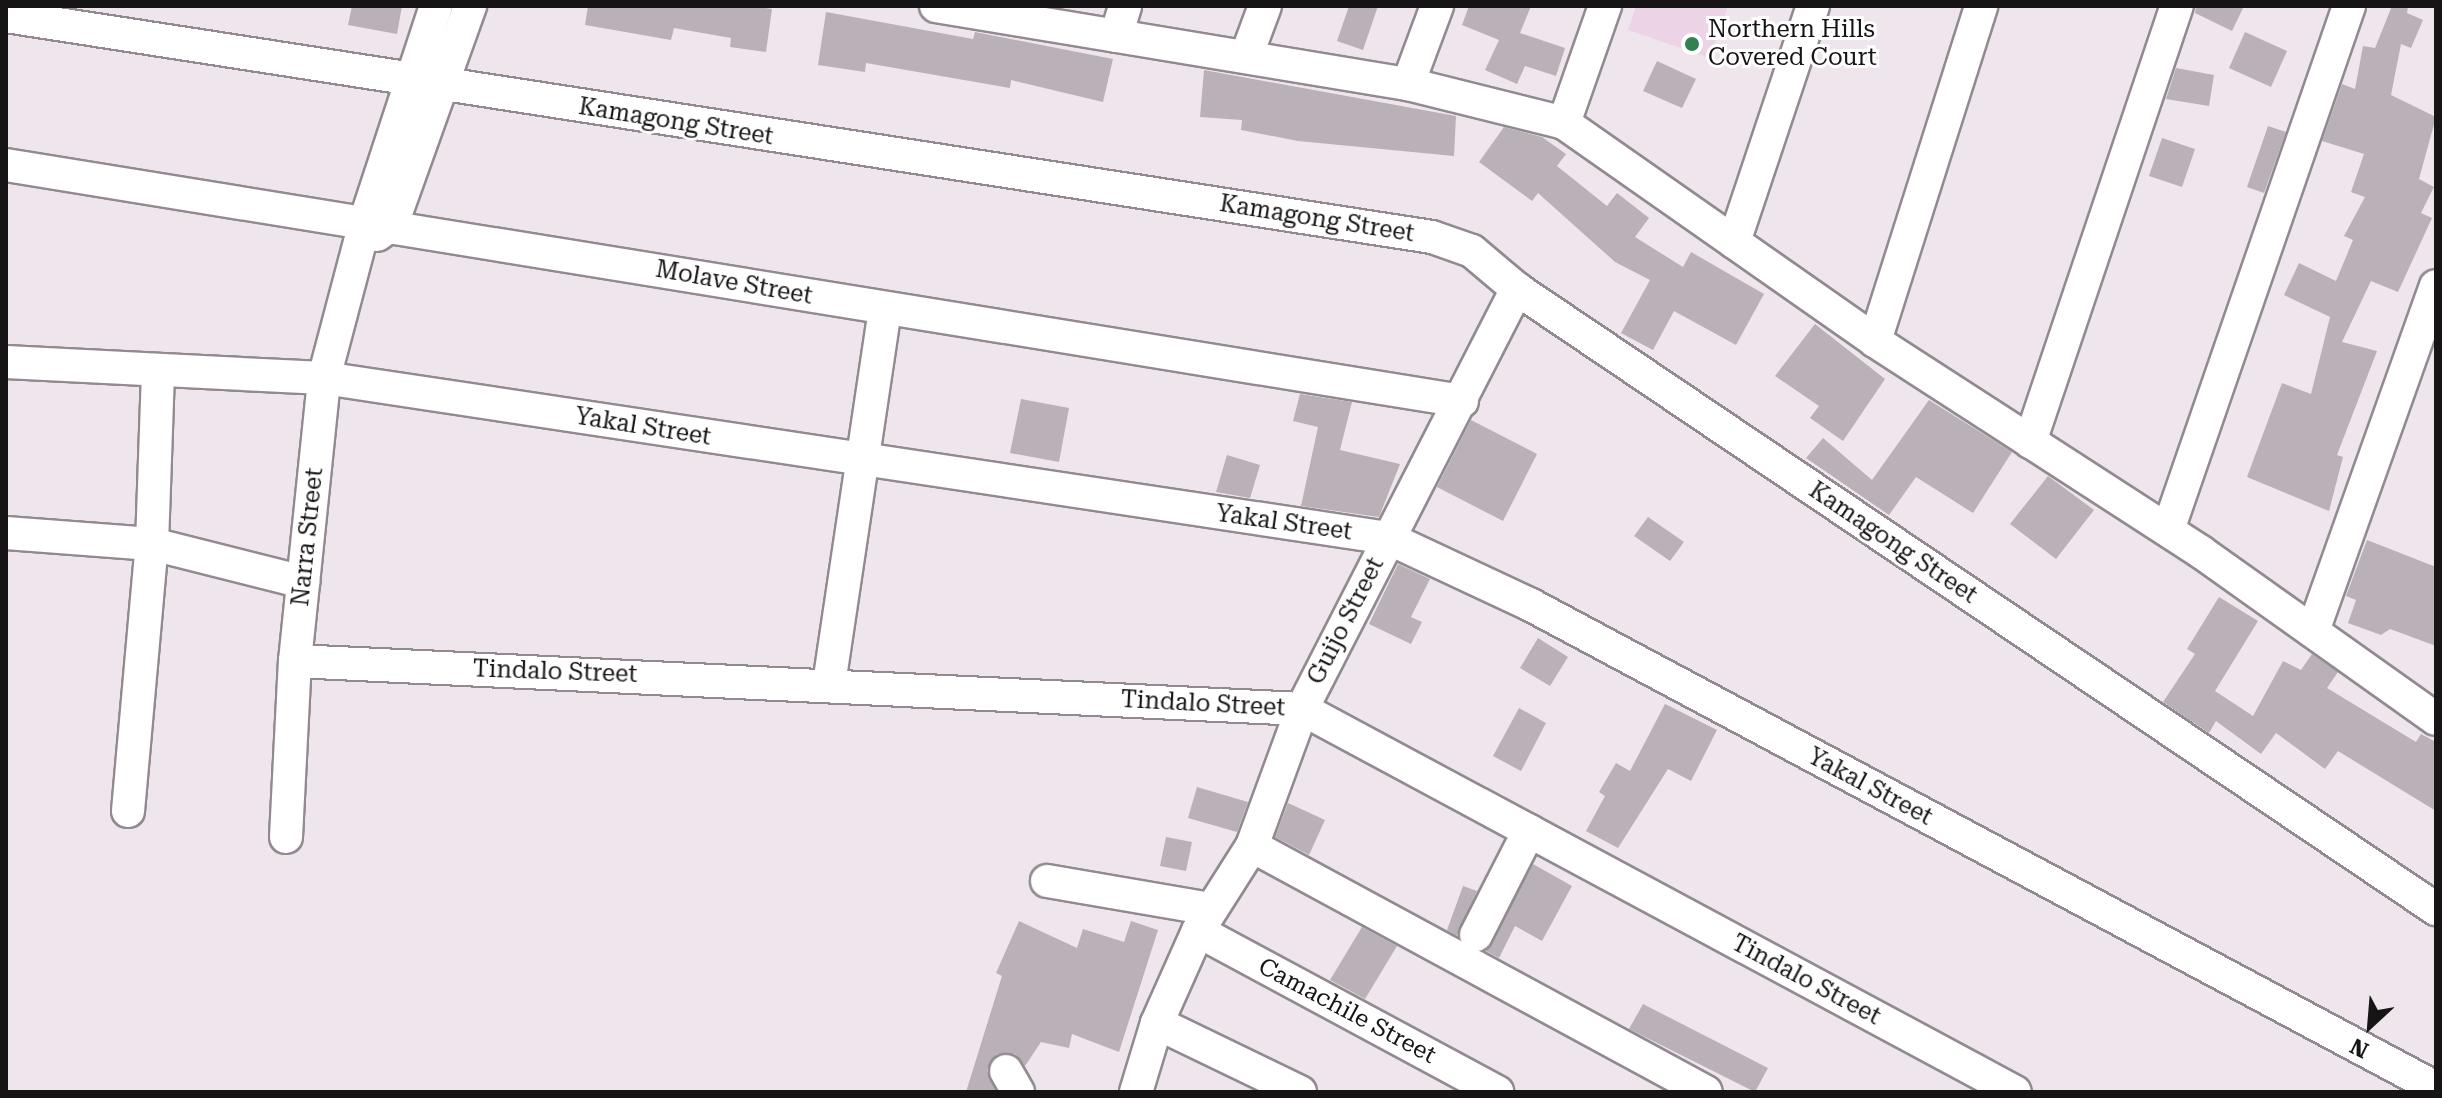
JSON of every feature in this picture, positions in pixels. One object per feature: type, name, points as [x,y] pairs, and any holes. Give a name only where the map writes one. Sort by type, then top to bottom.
[{"type":"street","name":"Narra Street","points":[[427,84],[436,6]]},
{"type":"street","name":"Narra Street","points":[[286,837],[295,661],[324,378],[427,84],[470,6]]},
{"type":"street","points":[[936,6],[1120,21],[1246,57],[1408,84],[1564,123],[1875,341],[2168,530],[2436,719]]},
{"type":"street","points":[[1246,57],[1265,6]]},
{"type":"street","points":[[1408,84],[1437,6]]},
{"type":"street","points":[[1564,123],[1605,6]]},
{"type":"street","points":[[1734,242],[1813,6]]},
{"type":"street","points":[[1875,341],[1981,6]]},
{"type":"street","points":[[2030,442],[2177,6]]},
{"type":"street","points":[[2168,530],[2349,6]]},
{"type":"street","name":"Kamagong Street","points":[[6,16],[427,84],[1432,237],[1472,251],[1517,289],[2436,909]]},
{"type":"street","name":"Molave Street","points":[[6,165],[374,229],[1462,401]]},
{"type":"street","points":[[2313,631],[2436,286]]},
{"type":"street","name":"Guijo Street","points":[[1136,1092],[1157,1023],[1204,920],[1252,846],[1302,709],[1517,289]]},
{"type":"street","points":[[829,684],[885,309]]},
{"type":"street","name":"Yakal Street","points":[[6,362],[324,378],[1388,538],[1531,605],[2436,1088]]},
{"type":"street","points":[[128,811],[152,544],[158,370]]},
{"type":"street","points":[[6,533],[152,544],[303,582]]},
{"type":"street","name":"Tindalo Street","points":[[295,661],[829,684],[1302,709],[2015,1092]]},
{"type":"street","points":[[1476,935],[1529,831]]},
{"type":"street","points":[[1252,846],[1706,1092]]},
{"type":"street","name":"Camachile Street","points":[[1047,881],[1204,920],[1497,1092]]},
{"type":"street","points":[[1157,1023],[1254,1080],[1300,1092]]},
{"type":"shaded area","name":"Northern Hills Covered Court","points":[[1636,6],[1728,6],[1710,58],[1628,30]]},
{"type":"building","points":[[352,6],[402,6],[397,34],[348,25]]},
{"type":"building","points":[[588,6],[753,6],[772,9],[766,52],[730,47],[731,38],[674,28],[671,40],[585,25]]},
{"type":"building","points":[[1349,6],[1378,6],[1363,50],[1337,41]]},
{"type":"building","points":[[1469,6],[1531,6],[1520,33],[1565,48],[1556,76],[1525,66],[1517,84],[1485,70],[1499,40],[1462,25]]},
{"type":"building","points":[[2196,6],[2244,6],[2232,31],[2195,13]]},
{"type":"building","points":[[2392,6],[2408,6],[2407,13],[2423,20],[2411,48],[2401,44],[2391,95],[2436,117],[2419,179],[2434,187],[2421,213],[2432,218],[2398,292],[2371,281],[2342,342],[2377,351],[2337,455],[2343,457],[2329,511],[2247,477],[2282,383],[2311,394],[2330,317],[2284,295],[2299,263],[2336,281],[2353,240],[2344,236],[2365,197],[2351,192],[2364,154],[2322,141],[2342,84],[2355,89],[2363,46],[2375,48]]},
{"type":"building","points":[[826,12],[973,39],[975,32],[1113,59],[1103,102],[1011,80],[1010,88],[866,63],[865,72],[818,65]]},
{"type":"building","points":[[2245,32],[2287,51],[2271,87],[2229,68]]},
{"type":"building","points":[[1657,61],[1696,79],[1682,108],[1643,91]]},
{"type":"building","points":[[2176,68],[2214,75],[2209,106],[2166,99]]},
{"type":"building","points":[[1204,70],[1456,116],[1454,156],[1298,141],[1241,130],[1242,120],[1200,117]]},
{"type":"building","points":[[2268,126],[2286,132],[2264,193],[2247,187]]},
{"type":"building","points":[[1504,127],[1542,137],[1566,154],[1557,166],[1607,206],[1617,193],[1649,218],[1635,237],[1683,267],[1691,252],[1764,294],[1736,345],[1674,311],[1653,350],[1621,333],[1650,280],[1615,262],[1538,193],[1532,201],[1479,162]]},
{"type":"building","points":[[2162,138],[2195,149],[2182,187],[2149,176]]},
{"type":"building","points":[[1815,324],[1885,379],[1843,441],[1810,418],[1819,406],[1775,376]]},
{"type":"building","points":[[1300,394],[1352,402],[1340,450],[1400,464],[1379,517],[1301,506],[1318,427],[1293,421]]},
{"type":"building","points":[[1021,399],[1069,408],[1059,462],[1010,453]]},
{"type":"building","points":[[1929,400],[2012,452],[1973,513],[1916,477],[1889,515],[1806,458],[1823,438],[1872,480]]},
{"type":"building","points":[[1471,420],[1537,454],[1503,521],[1437,487]]},
{"type":"building","points":[[1227,455],[1260,465],[1250,498],[1216,492]]},
{"type":"building","points":[[2048,476],[2094,510],[2056,559],[2010,524]]},
{"type":"building","points":[[1648,517],[1684,542],[1670,561],[1634,536]]},
{"type":"building","points":[[2367,540],[2436,567],[2436,646],[2390,629],[2381,635],[2348,623],[2356,600],[2346,596]]},
{"type":"building","points":[[1398,564],[1430,579],[1411,617],[1422,622],[1411,644],[1369,624]]},
{"type":"building","points":[[2219,597],[2258,621],[2215,691],[2253,716],[2283,661],[2301,670],[2312,654],[2338,672],[2327,688],[2416,742],[2421,734],[2436,742],[2436,811],[2338,751],[2325,769],[2276,733],[2261,754],[2216,721],[2209,733],[2163,702],[2195,654],[2187,649]]},
{"type":"building","points":[[1538,638],[1568,657],[1550,686],[1520,668]]},
{"type":"building","points":[[1665,704],[1717,730],[1691,781],[1668,769],[1618,848],[1586,831],[1605,796],[1599,792],[1616,763],[1630,771]]},
{"type":"building","points":[[1519,708],[1546,723],[1521,771],[1493,756]]},
{"type":"building","points":[[1197,787],[1248,802],[1237,832],[1188,818]]},
{"type":"building","points":[[1288,803],[1325,820],[1309,855],[1275,837]]},
{"type":"building","points":[[1166,837],[1192,842],[1186,871],[1160,866]]},
{"type":"building","points":[[1533,864],[1572,886],[1542,941],[1515,926],[1499,958],[1486,951]]},
{"type":"building","points":[[1463,886],[1477,891],[1457,936],[1447,930]]},
{"type":"building","points":[[1019,921],[1077,948],[1083,929],[1124,942],[1131,921],[1158,930],[1119,1052],[1072,1034],[1069,1048],[1041,1042],[1025,1066],[1015,1054],[997,1054],[987,1070],[996,1092],[966,1092],[1002,976],[996,973]]},
{"type":"building","points":[[1362,927],[1397,946],[1365,999],[1330,980]]},
{"type":"building","points":[[1643,1004],[1768,1068],[1755,1092],[1629,1029]]},
{"type":"place","name":"Northern Hills Covered Court","points":[[1692,44]]}]
